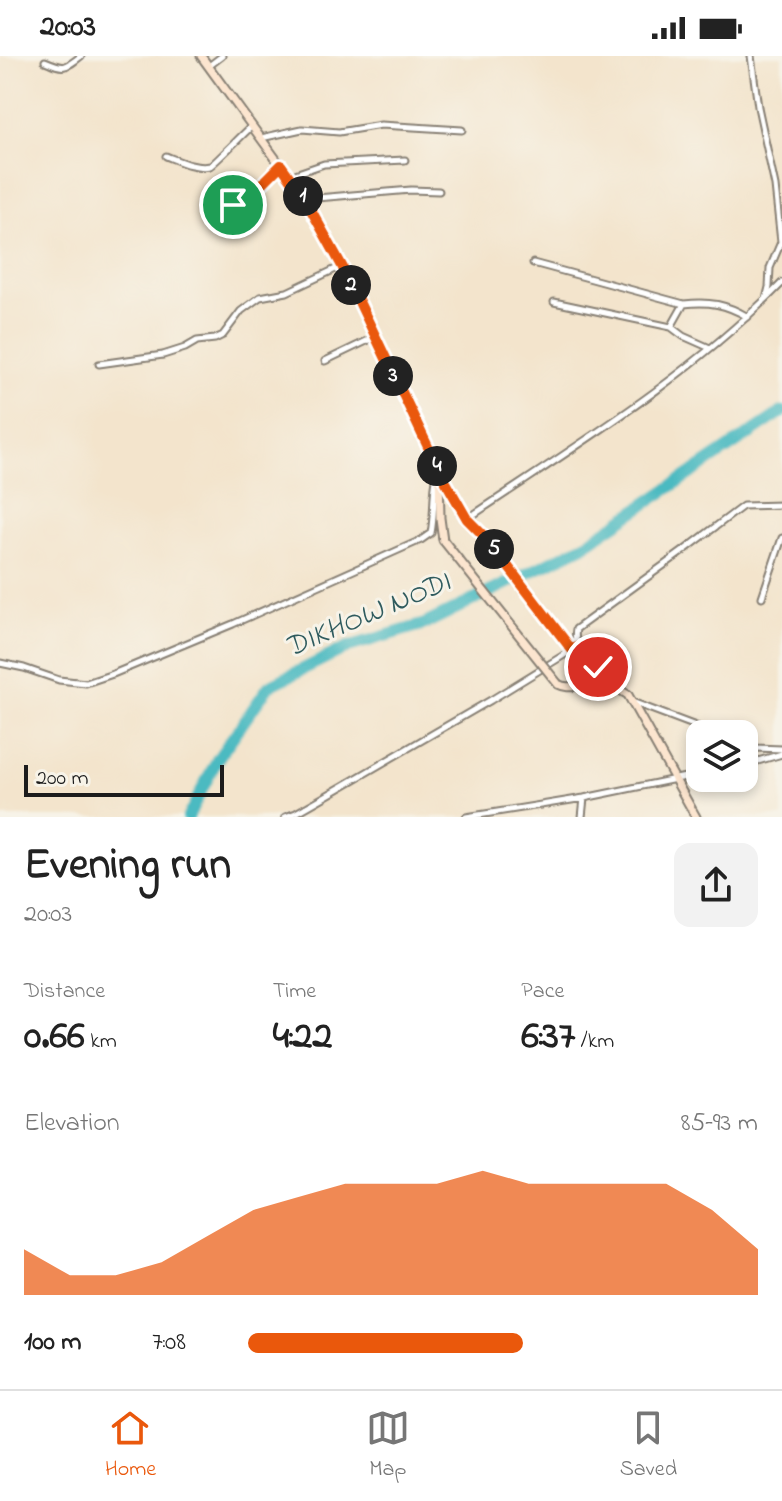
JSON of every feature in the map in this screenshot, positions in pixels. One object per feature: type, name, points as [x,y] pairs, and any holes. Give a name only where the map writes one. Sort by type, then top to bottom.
[{"type":"main road","points":[[201,56],[305,199],[342,266],[439,470],[443,540],[558,684],[565,688],[585,685],[612,687],[628,695],[696,817]]},
{"type":"street","points":[[45,61],[60,68],[81,56]]},
{"type":"street","points":[[208,66],[222,56]]},
{"type":"street","points":[[751,56],[775,186],[781,242],[770,268],[766,300]]},
{"type":"street","points":[[261,138],[302,129],[339,132],[381,125],[462,130]]},
{"type":"street","points":[[166,156],[189,165],[210,166],[252,126]]},
{"type":"street","points":[[289,176],[324,164],[405,160]]},
{"type":"street","points":[[233,205],[259,187],[281,165]]},
{"type":"street","points":[[305,199],[411,190],[439,191]]},
{"type":"street","points":[[533,263],[684,304],[704,302],[734,309],[748,317]]},
{"type":"street","points":[[99,364],[163,355],[197,341],[215,339],[223,335],[241,311],[260,297],[287,292],[342,266]]},
{"type":"street","points":[[467,519],[653,394],[748,317],[782,283]]},
{"type":"street","points":[[554,302],[671,327],[710,348]]},
{"type":"street","points":[[671,327],[684,304]]},
{"type":"street","points":[[325,361],[375,337]]},
{"type":"street","points":[[439,470],[467,519],[487,539],[566,643],[598,667],[612,687]]},
{"type":"street","points":[[0,663],[59,680],[86,683],[288,600],[431,533],[433,492],[439,470]]},
{"type":"street","points":[[574,649],[576,629],[743,506],[782,505]]},
{"type":"street","points":[[762,597],[782,538]]},
{"type":"street","points":[[285,817],[574,649]]},
{"type":"street","points":[[632,702],[686,722]]},
{"type":"street","points":[[758,748],[782,751]]},
{"type":"street","points":[[758,760],[782,751]]},
{"type":"street","points":[[466,817],[584,798],[686,777]]},
{"type":"street","points":[[582,817],[584,798]]},
{"type":"waterway","name":"DIKHOW NODI","points":[[188,817],[218,758],[269,686],[348,647],[425,624],[583,546],[782,412]]},
{"type":"route","points":[[233,205],[259,187],[281,165],[305,199],[342,266],[439,470],[467,519],[487,539],[572,650],[577,647],[598,667]]}]
